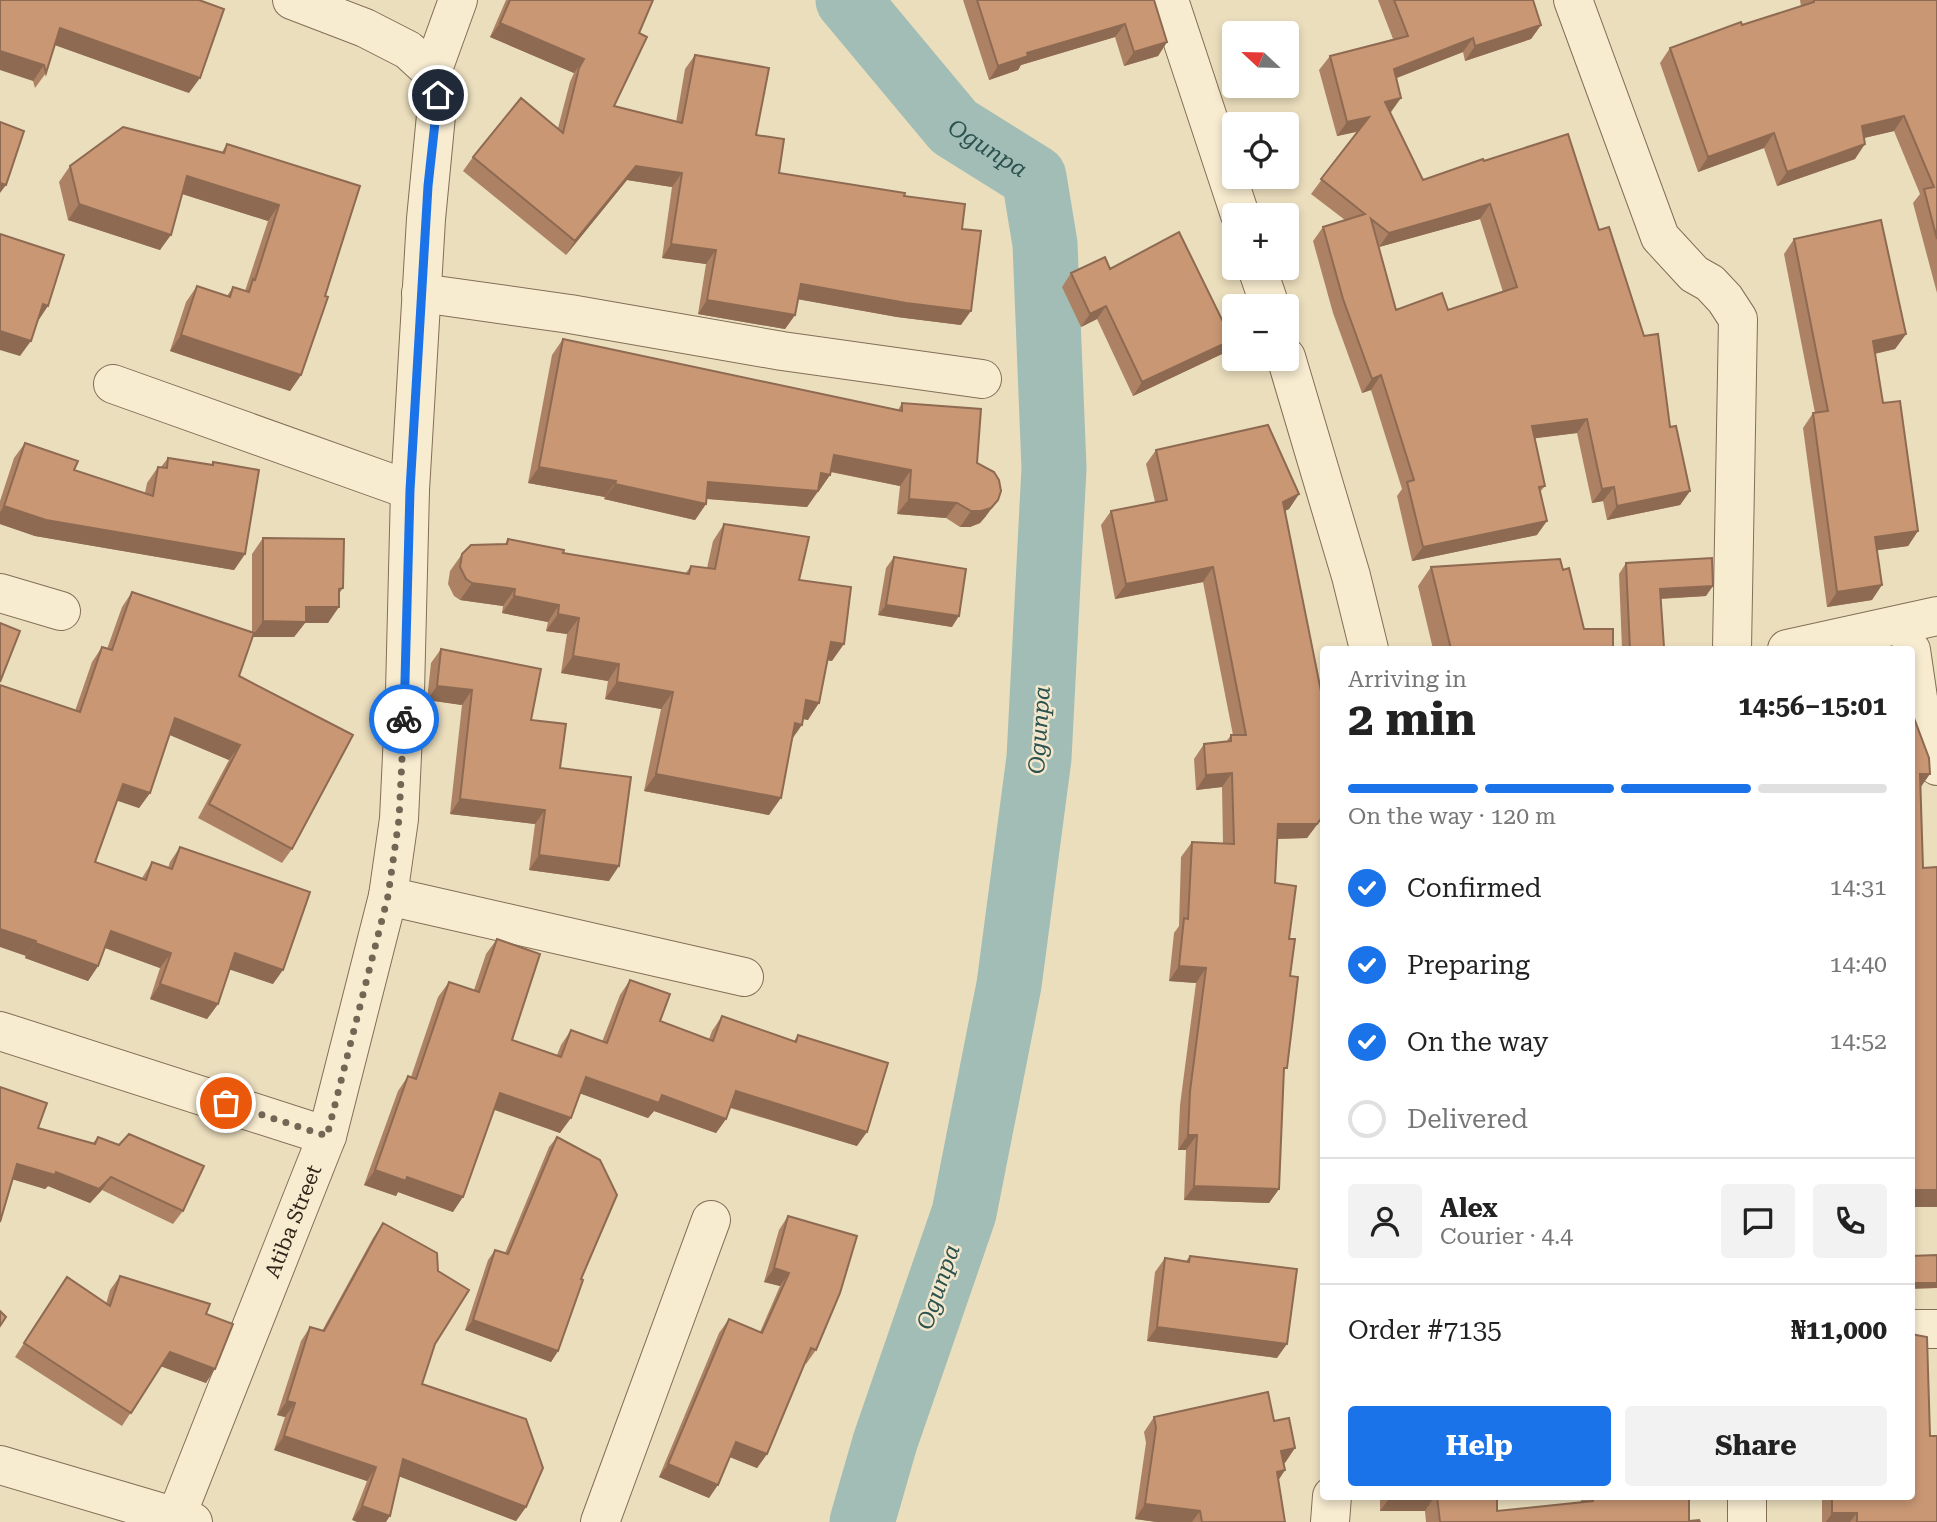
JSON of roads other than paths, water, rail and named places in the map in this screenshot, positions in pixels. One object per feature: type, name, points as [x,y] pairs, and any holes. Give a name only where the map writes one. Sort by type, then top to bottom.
[{"type":"street","points":[[292,0],[365,28],[408,50],[432,72],[458,0]]},
{"type":"street","points":[[1169,0],[1236,203]]},
{"type":"street","points":[[1573,0],[1660,237],[1694,274],[1710,283],[1726,299],[1738,319],[1732,646]]},
{"type":"street","name":"Atiba Street","points":[[185,1519],[327,1136],[388,896],[399,819],[410,490],[428,186],[438,95],[432,72]]},
{"type":"street","points":[[421,293],[570,314],[782,351],[982,379]]},
{"type":"street","points":[[1290,371],[1351,576],[1368,646]]},
{"type":"street","points":[[113,384],[410,490]]},
{"type":"street","points":[[0,593],[61,611]]},
{"type":"street","points":[[1815,646],[1916,635],[1923,732],[1937,766]]},
{"type":"street","points":[[388,896],[744,977]]},
{"type":"street","points":[[0,1031],[327,1136]]},
{"type":"street","points":[[600,1522],[711,1220]]},
{"type":"street","points":[[1915,1329],[1937,1329]]},
{"type":"street","points":[[0,1465],[185,1519]]},
{"type":"street","points":[[1330,1522],[1332,1500]]},
{"type":"street","points":[[1747,1500],[1747,1522]]},
{"type":"waterway","name":"Ogunpa","points":[[848,0],[954,127],[1034,177],[1045,244],[1054,468],[1039,758],[1009,985],[964,1213],[885,1442],[862,1522]]}]
